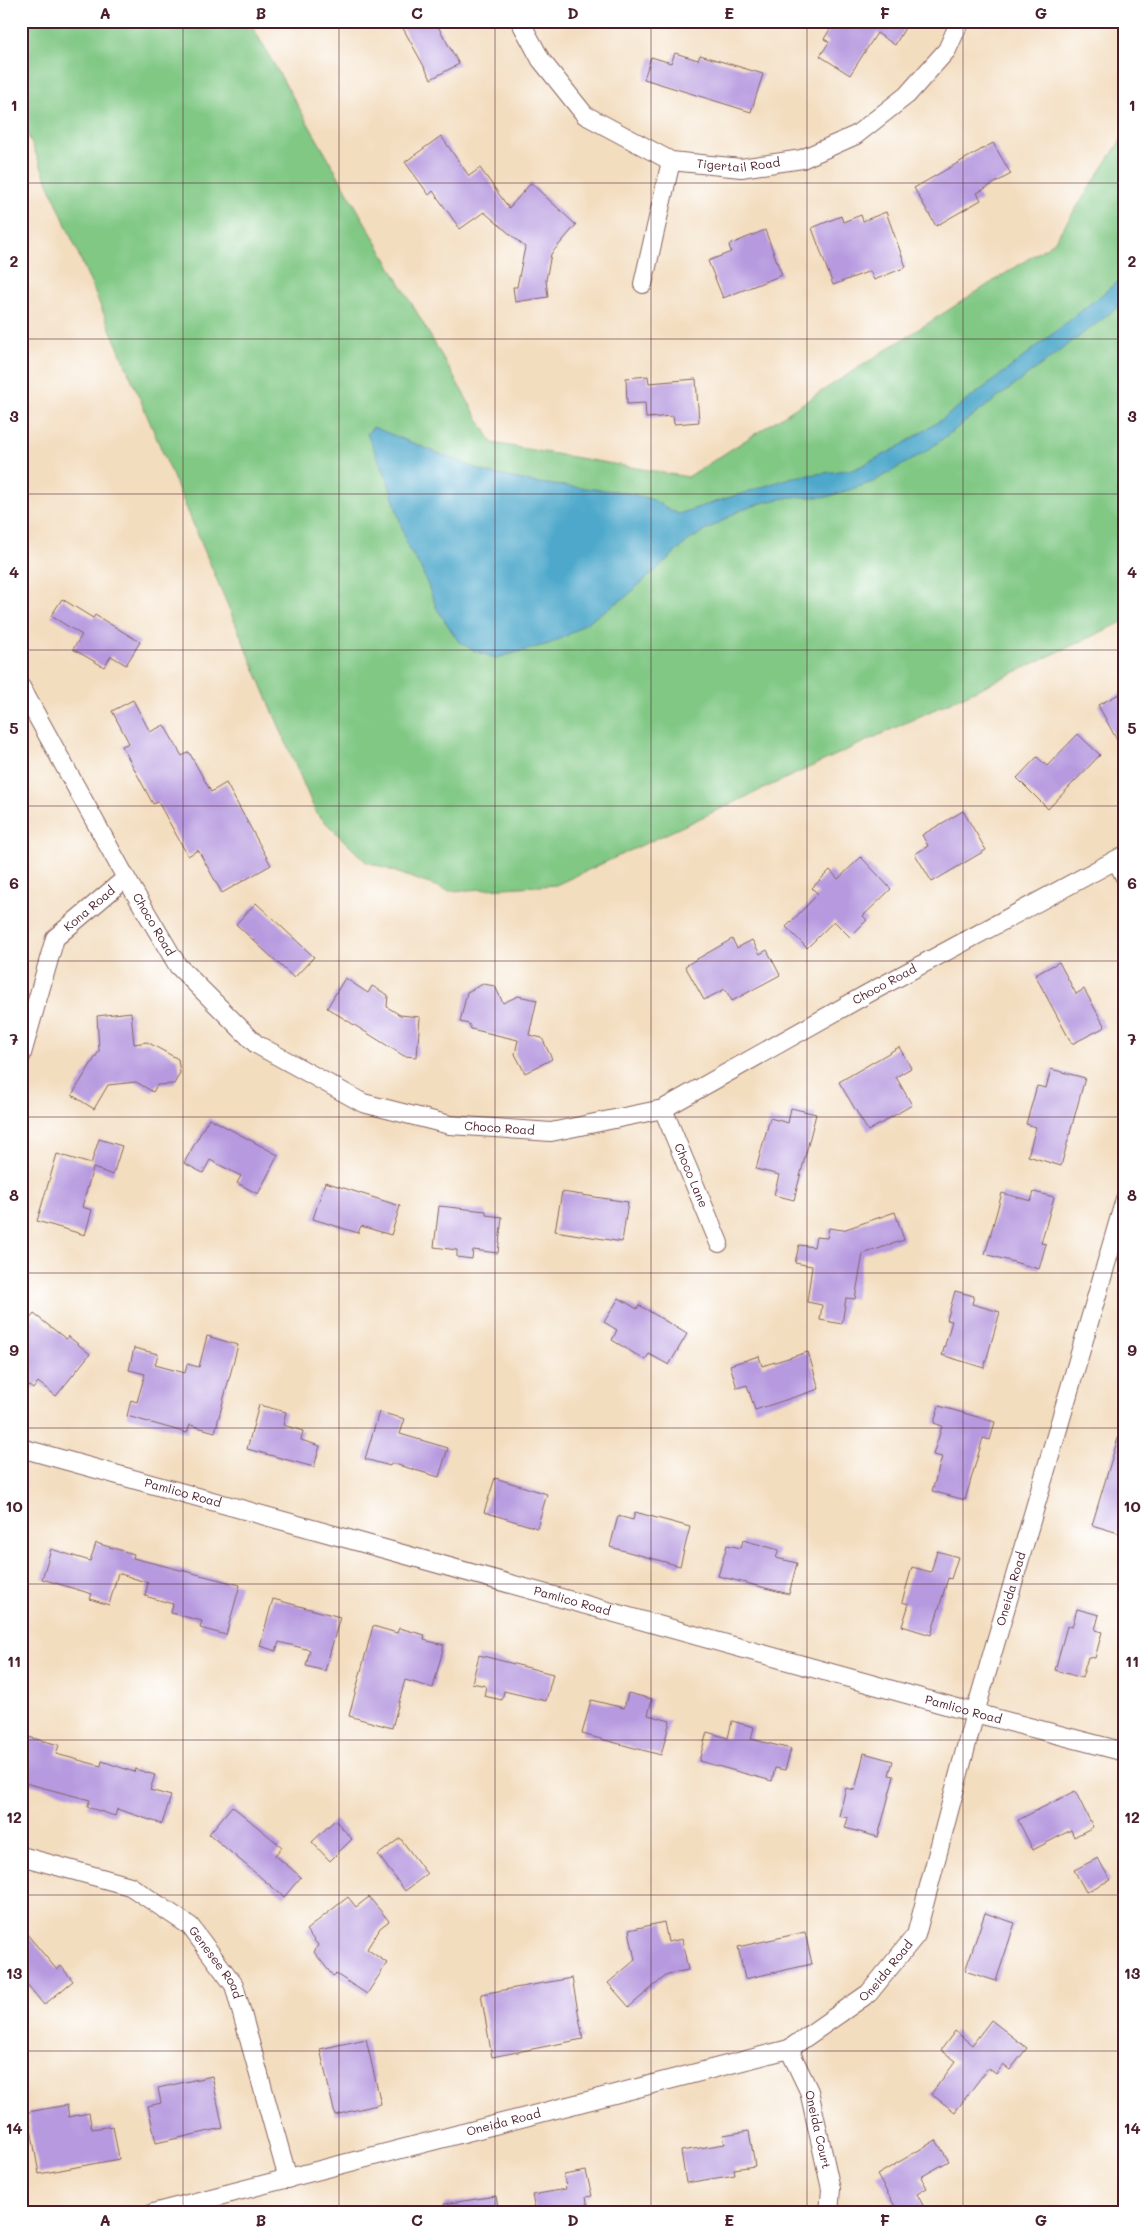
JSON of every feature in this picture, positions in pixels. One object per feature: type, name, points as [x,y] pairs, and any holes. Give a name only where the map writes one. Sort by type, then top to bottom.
[{"type":"street","name":"Tigertail Road","points":[[520,21],[542,60],[585,114],[671,161],[741,168],[802,159],[856,135],[907,95],[947,50],[960,21]]},
{"type":"street","points":[[643,284],[671,161]]},
{"type":"street","name":"Choco Road","points":[[21,688],[126,878],[178,966],[256,1044],[363,1102],[450,1125],[551,1132],[663,1109],[867,994],[1121,858]]},
{"type":"street","points":[[1121,858],[1125,878]]},
{"type":"street","name":"Kona Road","points":[[21,1057],[55,938],[126,878]]},
{"type":"street","name":"Choco Lane","points":[[663,1109],[719,1243]]},
{"type":"street","name":"Oneida Road","points":[[153,2213],[789,2049],[869,1993],[916,1935],[975,1713],[1125,1199]]},
{"type":"street","name":"Pamlico Road","points":[[21,1448],[975,1713],[1125,1752]]},
{"type":"street","name":"Genesee Road","points":[[21,1856],[130,1886],[190,1926],[234,1985],[288,2179]]},
{"type":"street","name":"Oneida Court","points":[[789,2049],[809,2091],[831,2189],[829,2213]]},
{"type":"green space","points":[[21,21],[249,21],[492,443],[688,477],[1053,243],[1125,134],[1125,621],[556,885],[449,891],[365,861],[316,813],[21,119]]},
{"type":"water","points":[[1125,276],[1125,302],[925,452],[873,482],[827,497],[791,497],[765,502],[739,511],[688,541],[627,596],[568,635],[549,644],[496,658],[475,651],[459,642],[437,609],[421,568],[408,548],[387,478],[367,434],[373,427],[485,472],[537,483],[623,492],[651,499],[678,514],[793,477],[855,469],[895,449],[941,420]]},
{"type":"building","points":[[399,21],[435,21],[459,64],[431,79]]},
{"type":"building","points":[[835,21],[909,21],[895,45],[877,33],[850,75],[820,56],[829,42],[824,39]]},
{"type":"building","points":[[675,53],[698,60],[700,55],[763,74],[751,112],[644,79],[651,57],[671,63]]},
{"type":"building","points":[[441,136],[469,176],[480,168],[509,208],[531,183],[576,225],[551,254],[546,280],[548,297],[515,302],[513,287],[517,287],[525,247],[484,212],[460,229],[433,191],[429,195],[405,162]]},
{"type":"building","points":[[993,143],[1011,174],[977,193],[981,200],[936,226],[914,188]]},
{"type":"building","points":[[886,212],[906,267],[874,280],[870,271],[833,285],[812,228],[841,216],[843,222],[861,215],[863,221]]},
{"type":"building","points":[[765,230],[782,275],[723,298],[708,261],[731,252],[729,245]]},
{"type":"building","points":[[648,376],[649,383],[696,379],[699,422],[674,424],[673,416],[646,418],[645,403],[627,404],[626,378]]},
{"type":"building","points":[[62,599],[93,618],[95,615],[140,642],[126,665],[111,656],[104,667],[73,649],[82,635],[51,616]]},
{"type":"building","points":[[1125,691],[1125,755],[1098,705]]},
{"type":"building","points":[[133,700],[150,732],[164,725],[182,756],[189,752],[211,792],[226,783],[271,865],[222,893],[198,850],[188,856],[158,802],[153,804],[122,746],[129,743],[112,711]]},
{"type":"building","points":[[1078,734],[1100,755],[1048,809],[1017,778],[1037,757],[1047,766]]},
{"type":"building","points":[[963,811],[986,850],[932,882],[915,854],[928,846],[922,835]]},
{"type":"building","points":[[861,857],[891,889],[863,916],[867,920],[850,937],[834,921],[807,948],[786,927],[818,894],[812,888],[830,870],[838,879]]},
{"type":"building","points":[[256,903],[314,957],[294,978],[236,924]]},
{"type":"building","points":[[732,939],[737,948],[752,940],[760,954],[767,950],[780,975],[732,1001],[725,989],[704,1000],[685,966]]},
{"type":"building","points":[[1059,962],[1076,994],[1084,989],[1105,1027],[1072,1044],[1035,975]]},
{"type":"building","points":[[345,978],[368,993],[372,986],[388,995],[387,1007],[400,1015],[420,1017],[417,1057],[404,1056],[327,1008]]},
{"type":"building","points":[[483,984],[495,986],[503,1003],[518,996],[537,1000],[529,1035],[542,1038],[552,1059],[525,1073],[515,1054],[518,1040],[471,1029],[469,1024],[460,1022],[467,992]]},
{"type":"building","points":[[131,1012],[134,1044],[147,1042],[178,1059],[180,1073],[174,1084],[157,1085],[153,1092],[136,1082],[108,1085],[94,1109],[72,1095],[99,1051],[97,1016]]},
{"type":"building","points":[[899,1047],[911,1068],[896,1077],[912,1105],[868,1131],[839,1082]]},
{"type":"building","points":[[1051,1069],[1085,1078],[1061,1166],[1028,1156],[1036,1127],[1026,1124],[1037,1086],[1046,1088]]},
{"type":"building","points":[[791,1108],[816,1114],[794,1200],[774,1195],[779,1175],[756,1169],[770,1118],[788,1123]]},
{"type":"building","points":[[209,1118],[278,1155],[258,1194],[237,1183],[241,1176],[210,1160],[203,1173],[184,1163]]},
{"type":"building","points":[[99,1139],[122,1146],[113,1175],[93,1168],[82,1207],[92,1210],[85,1235],[37,1221],[57,1154],[91,1164]]},
{"type":"building","points":[[325,1182],[400,1206],[391,1235],[361,1226],[358,1233],[313,1219]]},
{"type":"building","points":[[562,1192],[628,1202],[622,1242],[555,1231]]},
{"type":"building","points":[[1034,1192],[1054,1197],[1041,1243],[1046,1244],[1039,1269],[985,1254],[1002,1193],[1031,1201]]},
{"type":"building","points":[[439,1206],[486,1211],[486,1215],[502,1217],[498,1253],[473,1250],[472,1259],[457,1257],[457,1250],[434,1247]]},
{"type":"building","points":[[895,1212],[904,1240],[863,1254],[855,1299],[846,1298],[842,1324],[820,1320],[822,1305],[807,1302],[812,1266],[795,1263],[799,1245],[814,1247],[816,1237],[827,1238],[829,1228],[843,1230]]},
{"type":"building","points":[[955,1291],[974,1296],[972,1304],[1000,1312],[984,1368],[942,1355],[952,1321],[947,1320]]},
{"type":"building","points":[[619,1298],[637,1309],[639,1305],[687,1334],[669,1365],[649,1354],[645,1360],[612,1340],[617,1330],[604,1322]]},
{"type":"building","points":[[34,1314],[66,1339],[68,1336],[90,1354],[56,1396],[38,1382],[33,1389],[21,1380],[21,1329]]},
{"type":"building","points":[[207,1336],[238,1345],[215,1432],[190,1425],[187,1433],[127,1416],[131,1400],[137,1402],[145,1374],[129,1370],[134,1348],[158,1354],[155,1365],[185,1373],[187,1364],[199,1367]]},
{"type":"building","points":[[808,1352],[819,1389],[755,1410],[747,1385],[737,1388],[730,1365],[759,1356],[762,1366]]},
{"type":"building","points":[[259,1405],[286,1412],[283,1425],[303,1431],[301,1440],[320,1446],[314,1467],[247,1449]]},
{"type":"building","points":[[939,1406],[995,1422],[990,1440],[983,1438],[965,1500],[932,1491],[942,1457],[933,1455],[942,1426],[934,1423]]},
{"type":"building","points":[[379,1412],[405,1419],[400,1434],[448,1448],[439,1477],[391,1463],[390,1466],[365,1459]]},
{"type":"building","points":[[1121,1428],[1125,1429],[1125,1535],[1092,1525]]},
{"type":"building","points":[[495,1478],[547,1494],[537,1528],[484,1512]]},
{"type":"building","points":[[635,1512],[690,1527],[680,1566],[610,1547],[618,1516],[633,1520]]},
{"type":"building","points":[[743,1540],[779,1550],[776,1558],[797,1563],[789,1594],[718,1576],[727,1545],[741,1548]]},
{"type":"building","points":[[96,1543],[134,1554],[133,1558],[240,1585],[226,1635],[200,1628],[202,1621],[171,1613],[173,1604],[145,1596],[148,1583],[118,1573],[109,1605],[90,1599],[92,1594],[42,1579],[51,1549],[90,1561]]},
{"type":"building","points":[[937,1551],[958,1557],[951,1579],[948,1578],[931,1635],[902,1626],[909,1604],[902,1602],[912,1567],[931,1572]]},
{"type":"building","points":[[273,1599],[340,1617],[325,1671],[306,1666],[310,1650],[279,1642],[276,1651],[260,1646]]},
{"type":"building","points":[[1077,1609],[1099,1615],[1095,1630],[1102,1632],[1095,1658],[1088,1657],[1082,1678],[1055,1670],[1067,1626],[1072,1627]]},
{"type":"building","points":[[373,1626],[397,1633],[399,1628],[425,1635],[424,1640],[444,1645],[433,1688],[405,1680],[392,1728],[349,1716]]},
{"type":"building","points":[[479,1655],[553,1674],[546,1701],[504,1691],[502,1700],[484,1696],[486,1686],[472,1683]]},
{"type":"building","points":[[628,1693],[652,1699],[648,1715],[670,1721],[661,1755],[582,1734],[591,1700],[624,1708]]},
{"type":"building","points":[[732,1721],[754,1727],[751,1739],[791,1749],[785,1770],[775,1768],[772,1781],[699,1761],[707,1732],[728,1738]]},
{"type":"building","points":[[21,1735],[59,1745],[56,1754],[101,1766],[102,1761],[134,1772],[135,1769],[155,1775],[150,1790],[171,1796],[162,1824],[117,1809],[115,1816],[87,1807],[90,1800],[21,1782]]},
{"type":"building","points":[[864,1753],[893,1761],[889,1775],[894,1776],[878,1837],[845,1828],[848,1818],[839,1816],[846,1788],[855,1790]]},
{"type":"building","points":[[1075,1791],[1093,1827],[1074,1837],[1071,1830],[1033,1850],[1018,1820]]},
{"type":"building","points":[[232,1806],[282,1847],[275,1855],[301,1877],[284,1897],[209,1834]]},
{"type":"building","points":[[335,1820],[352,1839],[330,1861],[312,1842]]},
{"type":"building","points":[[400,1838],[427,1874],[405,1891],[378,1855]]},
{"type":"building","points":[[1098,1858],[1110,1880],[1086,1892],[1074,1870]]},
{"type":"building","points":[[348,1897],[356,1907],[369,1897],[389,1921],[380,1928],[367,1949],[387,1963],[367,1994],[336,1974],[333,1976],[314,1952],[318,1945],[306,1930]]},
{"type":"building","points":[[985,1913],[1015,1923],[996,1981],[965,1971]]},
{"type":"building","points":[[664,1922],[668,1942],[682,1939],[688,1970],[668,1974],[629,2007],[608,1983],[635,1960],[629,1930]]},
{"type":"building","points":[[21,1927],[57,1970],[61,1966],[73,1981],[44,2005],[21,1977]]},
{"type":"building","points":[[805,1932],[812,1964],[745,1979],[738,1947]]},
{"type":"building","points":[[572,1978],[583,2039],[492,2057],[481,1994]]},
{"type":"building","points":[[991,2020],[1027,2048],[1010,2070],[1003,2065],[996,2074],[988,2068],[955,2112],[931,2094],[956,2061],[941,2050],[955,2031],[972,2045]]},
{"type":"building","points":[[366,2039],[381,2104],[335,2115],[320,2049]]},
{"type":"building","points":[[212,2076],[223,2128],[156,2143],[148,2106],[161,2103],[158,2088]]},
{"type":"building","points":[[67,2105],[69,2117],[89,2113],[92,2129],[113,2126],[119,2159],[39,2174],[28,2112]]},
{"type":"building","points":[[749,2131],[755,2166],[734,2169],[735,2175],[686,2183],[681,2151],[725,2144],[723,2135]]},
{"type":"building","points":[[936,2140],[949,2161],[921,2177],[927,2188],[917,2194],[927,2213],[899,2213],[877,2175]]},
{"type":"building","points":[[586,2171],[592,2196],[586,2197],[589,2213],[536,2213],[532,2195],[566,2189],[564,2175]]},
{"type":"building","points":[[496,2196],[499,2213],[445,2213],[444,2204]]}]
